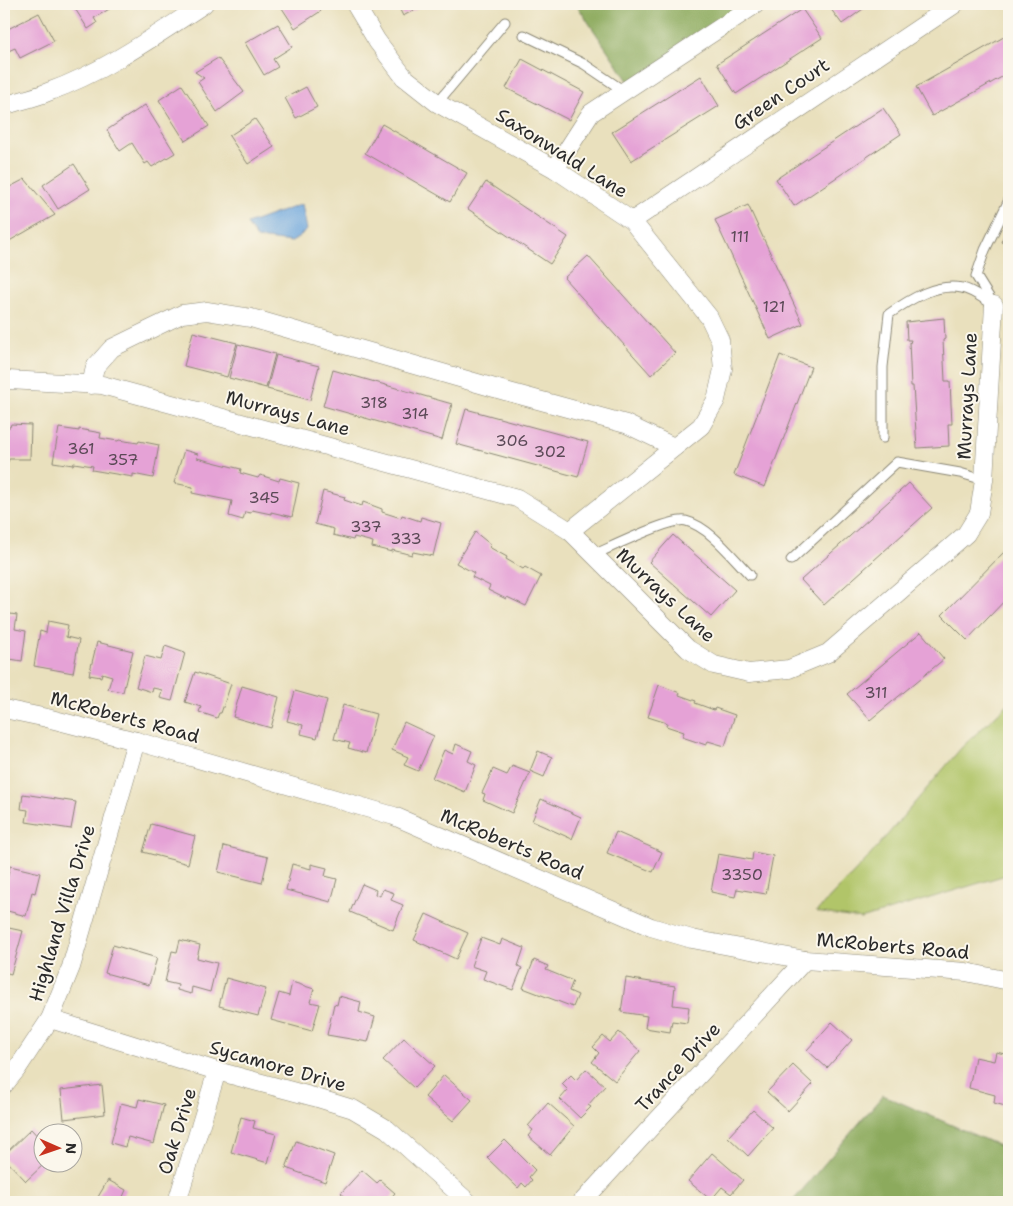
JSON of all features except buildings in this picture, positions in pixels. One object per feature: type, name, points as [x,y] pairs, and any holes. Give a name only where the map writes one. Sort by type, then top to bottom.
[{"type":"street","points":[[4,106],[48,92],[104,66],[204,4]]},
{"type":"street","name":"Saxonwald Lane","points":[[355,4],[377,41],[404,77],[437,103],[555,169],[632,220],[709,318],[720,340],[723,369],[716,400],[701,426],[570,531]]},
{"type":"street","points":[[555,169],[591,113],[756,4]]},
{"type":"street","name":"Green Court","points":[[632,220],[955,4]]},
{"type":"street","name":"Murrays Lane","points":[[6,381],[102,385],[517,498],[570,531],[688,649],[714,665],[749,673],[790,669],[828,653],[966,534],[979,513],[984,480],[994,305]]},
{"type":"street","points":[[91,384],[95,367],[112,348],[182,314],[207,311],[251,318],[626,424],[674,447]]},
{"type":"street","name":"McRoberts Road","points":[[4,709],[136,741],[394,816],[651,927],[692,939],[805,960],[966,972],[1009,981]]},
{"type":"street","name":"Highland Villa Drive","points":[[4,1085],[17,1069],[50,1019],[71,967],[136,741]]},
{"type":"street","name":"Trance Drive","points":[[582,1202],[805,960]]},
{"type":"street","name":"Sycamore Drive","points":[[50,1019],[217,1071],[353,1109],[387,1129],[468,1202]]},
{"type":"street","name":"Oak Drive","points":[[178,1202],[217,1071]]},
{"type":"lane","points":[[437,103],[504,22]]},
{"type":"lane","points":[[524,35],[584,64],[624,91]]},
{"type":"lane","points":[[994,305],[976,276],[985,250],[1009,200]]},
{"type":"lane","points":[[883,438],[883,367],[889,314],[910,299],[940,289],[963,288],[994,305]]},
{"type":"lane","points":[[791,560],[898,462],[960,472],[984,480]]},
{"type":"lane","points":[[593,555],[658,526],[685,520],[705,530],[750,575]]},
{"type":"green space","points":[[576,4],[760,4],[637,94]]},
{"type":"green space","points":[[1009,703],[1009,874],[861,919],[816,912],[867,859],[962,747]]},
{"type":"green space","points":[[883,1095],[1009,1150],[1009,1202],[792,1202]]},
{"type":"water","points":[[302,204],[307,230],[292,242],[257,238],[247,224]]}]
